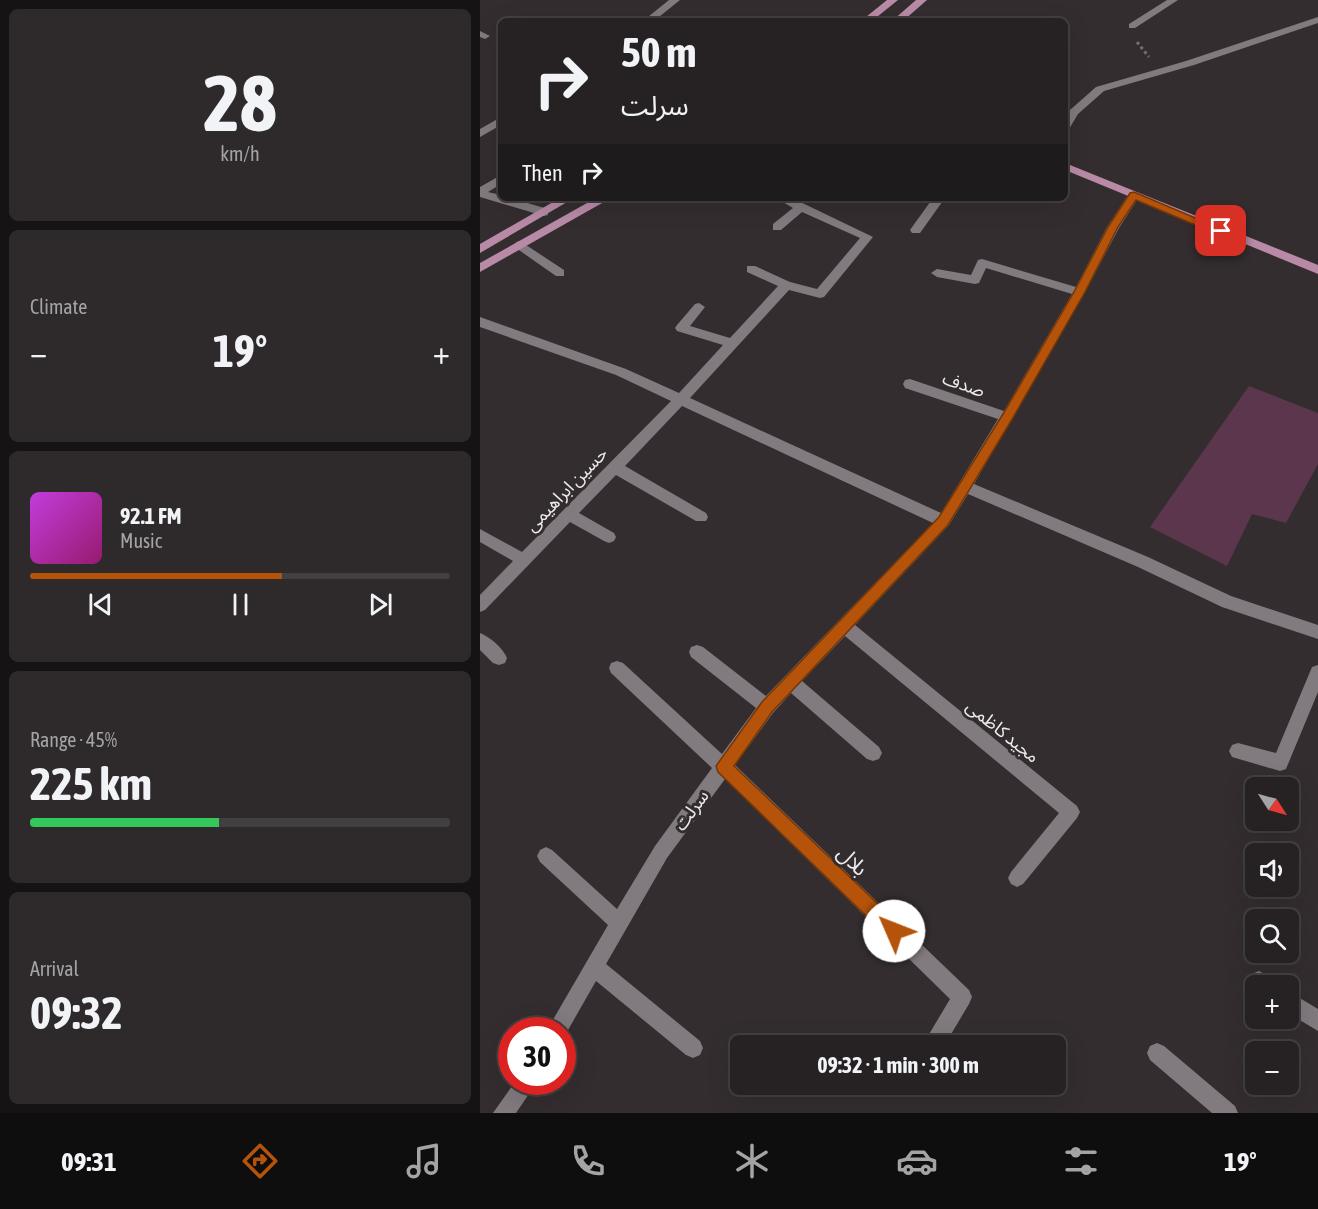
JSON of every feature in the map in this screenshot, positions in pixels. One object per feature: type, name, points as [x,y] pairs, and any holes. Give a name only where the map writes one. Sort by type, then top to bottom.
[{"type":"main road","points":[[870,18],[893,0]]},
{"type":"main road","points":[[901,18],[922,0]]},
{"type":"main road","points":[[1068,167],[1318,270]]},
{"type":"main road","points":[[480,249],[563,201]]},
{"type":"main road","points":[[480,268],[600,201]]},
{"type":"street","points":[[653,18],[675,0]]},
{"type":"street","points":[[1132,26],[1173,0]]},
{"type":"street","points":[[1068,123],[1074,112],[1100,88],[1161,71],[1318,20]]},
{"type":"street","points":[[480,134],[498,122]]},
{"type":"street","points":[[480,193],[498,181]]},
{"type":"street","points":[[480,193],[498,198]]},
{"type":"street","name":"سرلت","points":[[565,1017],[661,852],[767,707],[944,521],[1007,417],[1079,292],[1113,227],[1134,195]]},
{"type":"street","points":[[507,201],[544,212]]},
{"type":"street","points":[[751,269],[786,285],[820,294],[867,237],[788,201]]},
{"type":"street","points":[[916,230],[937,201]]},
{"type":"street","points":[[777,227],[801,207]]},
{"type":"street","points":[[520,245],[560,273]]},
{"type":"street","points":[[937,273],[975,280],[982,263],[1079,292]]},
{"type":"street","name":"حسین ابراهیمی","points":[[480,605],[681,400],[786,285]]},
{"type":"street","points":[[699,307],[681,328],[732,344]]},
{"type":"street","points":[[480,322],[621,372],[944,521]]},
{"type":"street","name":"صدف","points":[[910,384],[1007,417]]},
{"type":"street","points":[[615,467],[701,518]]},
{"type":"street","points":[[965,486],[1143,562],[1227,602],[1318,632]]},
{"type":"street","points":[[569,514],[609,537]]},
{"type":"street","points":[[480,535],[524,560]]},
{"type":"street","name":"مجید کاظمی","points":[[844,627],[1071,812],[1017,878]]},
{"type":"street","points":[[480,640],[500,658]]},
{"type":"street","points":[[697,652],[767,707]]},
{"type":"street","points":[[617,668],[724,766]]},
{"type":"street","points":[[1238,751],[1280,763],[1318,672]]},
{"type":"street","points":[[791,682],[873,753]]},
{"type":"street","name":"بلال","points":[[724,766],[962,997],[939,1035]]},
{"type":"street","points":[[546,856],[619,923]]},
{"type":"street","points":[[594,966],[693,1048]]},
{"type":"street","points":[[1299,1008],[1318,1021]]},
{"type":"street","points":[[1157,1053],[1228,1113]]},
{"type":"street","points":[[510,1110],[519,1095]]},
{"type":"path","points":[[1132,26],[1137,42],[1161,71]]},
{"type":"shaded area","points":[[1249,386],[1318,413],[1318,464],[1286,523],[1252,514],[1227,566],[1150,527]]},
{"type":"route","points":[[894,931],[724,766],[767,707],[944,521],[1007,417],[1079,292],[1113,227],[1134,195],[1221,231]]}]
